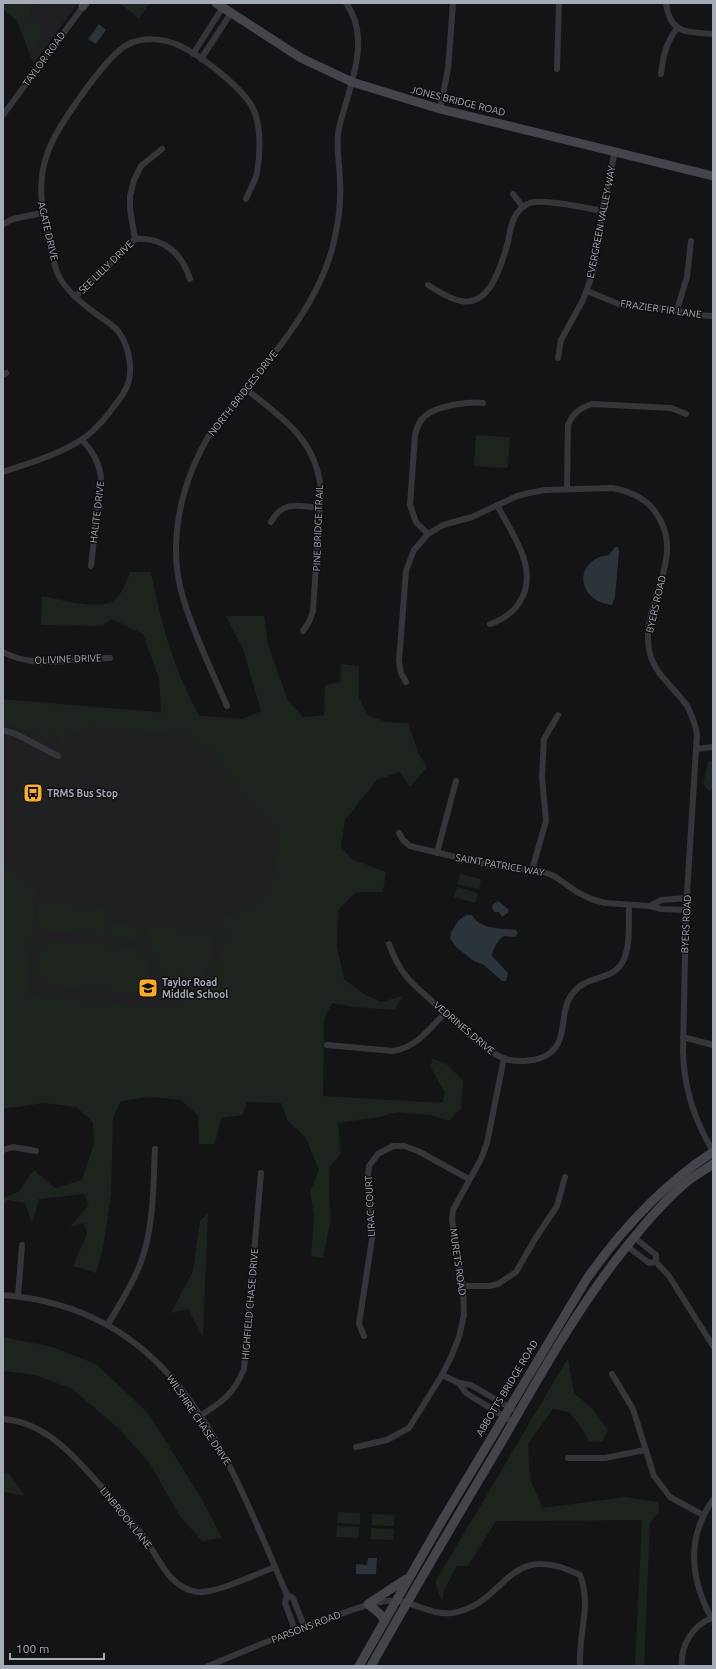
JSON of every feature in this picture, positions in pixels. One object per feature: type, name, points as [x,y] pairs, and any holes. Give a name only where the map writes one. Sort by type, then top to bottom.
[{"type":"main road","name":"JONES BRIDGE ROAD","points":[[220,5],[301,58],[352,82],[440,109],[713,176]]},
{"type":"main road","name":"ABBOTTS BRIDGE ROAD","points":[[359,1666],[409,1577],[574,1297],[600,1260],[630,1224],[672,1182],[713,1152]]},
{"type":"main road","points":[[371,1666],[406,1603],[518,1412],[599,1282],[634,1237],[664,1203],[684,1185],[713,1164]]},
{"type":"main road","points":[[385,1621],[380,1614],[368,1604],[409,1577]]},
{"type":"street","name":"NORTH BRIDGES DRIVE","points":[[227,706],[195,633],[184,600],[178,568],[178,532],[183,494],[196,459],[213,429],[301,317],[315,294],[326,268],[335,238],[339,209],[338,130],[352,82],[357,57],[358,28],[355,18],[346,3]]},
{"type":"street","points":[[440,109],[448,69],[453,3]]},
{"type":"street","points":[[557,70],[559,3]]},
{"type":"street","points":[[666,3],[671,22],[678,28],[693,32],[713,34]]},
{"type":"street","name":"TAYLOR ROAD","points":[[3,115],[85,4]]},
{"type":"street","points":[[193,54],[220,5]]},
{"type":"street","points":[[201,59],[232,13]]},
{"type":"street","points":[[661,74],[664,49],[678,28]]},
{"type":"street","name":"AGATE DRIVE","points":[[3,472],[61,451],[82,440],[101,422],[125,391],[130,367],[129,354],[117,331],[75,297],[60,279],[51,253],[42,213],[40,180],[48,149],[59,129],[102,68],[117,52],[127,44],[148,39],[160,40],[178,45],[201,59],[234,85],[252,105],[259,128],[256,175],[246,199]]},
{"type":"street","points":[[135,239],[130,209],[130,196],[134,180],[141,166],[162,149]]},
{"type":"street","name":"EVERGREEN VALLEY WAY","points":[[558,358],[561,340],[587,291],[594,270],[602,211],[615,151]]},
{"type":"street","points":[[513,194],[523,207]]},
{"type":"street","points":[[428,285],[453,299],[462,301],[471,301],[485,294],[492,284],[505,253],[514,218],[523,207],[532,202],[543,202],[602,211]]},
{"type":"street","points":[[3,224],[13,219],[42,213]]},
{"type":"street","name":"SEE LILLY DRIVE","points":[[75,297],[135,239],[145,238],[169,246],[190,279]]},
{"type":"street","points":[[677,310],[687,277],[692,241]]},
{"type":"street","name":"FRAZIER FIR LANE","points":[[587,291],[622,304],[677,310],[696,315],[713,316]]},
{"type":"street","name":"PINE BRIDGE TRAIL","points":[[245,388],[293,429],[308,446],[319,475],[320,508],[313,611],[309,622],[303,631]]},
{"type":"street","points":[[428,534],[416,522],[410,505],[414,435],[417,427],[424,417],[434,410],[472,401],[483,403]]},
{"type":"street","points":[[567,489],[568,425],[571,418],[582,407],[592,404],[671,408],[686,414]]},
{"type":"street","name":"HALITE DRIVE","points":[[82,440],[89,447],[100,465],[102,477],[91,566]]},
{"type":"street","name":"BYERS ROAD","points":[[406,682],[401,673],[399,661],[406,571],[414,550],[428,534],[443,525],[472,517],[529,492],[567,489],[612,488],[622,490],[643,499],[653,508],[661,519],[667,538],[667,557],[649,624],[649,648],[657,670],[686,706],[693,719],[697,734],[686,910],[683,1037],[684,1075],[688,1097],[694,1116],[713,1152]]},
{"type":"street","points":[[490,624],[502,619],[516,608],[524,594],[527,579],[524,558],[497,505]]},
{"type":"street","points":[[271,522],[276,513],[284,507],[293,506],[320,508]]},
{"type":"street","name":"OLIVINE DRIVE","points":[[3,652],[23,660],[39,662],[110,658]]},
{"type":"street","points":[[532,870],[546,821],[542,777],[544,739],[558,715]]},
{"type":"street","points":[[3,730],[16,734],[58,756]]},
{"type":"street","points":[[696,749],[713,747]]},
{"type":"street","points":[[437,853],[456,781]]},
{"type":"street","name":"SAINT PATRICE WAY","points":[[399,833],[403,840],[410,846],[493,866],[532,870],[554,876],[577,892],[591,899],[605,903],[686,910]]},
{"type":"street","name":"SAINT PATRICE WAY","points":[[650,906],[661,900],[687,898]]},
{"type":"street","name":"VEDRINES DRIVE","points":[[389,944],[395,960],[406,976],[445,1013],[488,1049],[504,1058],[521,1061],[542,1058],[555,1049],[562,1035],[565,1007],[573,993],[588,980],[613,972],[624,960],[628,949],[629,905]]},
{"type":"street","points":[[327,1045],[393,1051],[402,1049],[419,1040],[445,1013]]},
{"type":"street","points":[[683,1037],[713,1045]]},
{"type":"street","name":"MURETS ROAD","points":[[356,1447],[387,1440],[409,1428],[442,1375],[459,1337],[464,1315],[463,1286],[452,1220],[454,1210],[469,1178],[481,1159],[487,1143],[504,1058]]},
{"type":"street","name":"LIRAC COURT","points":[[364,1336],[359,1324],[372,1238],[368,1174],[374,1160],[378,1154],[388,1148],[393,1146],[404,1146],[418,1151],[469,1178]]},
{"type":"street","points":[[3,1150],[13,1147],[36,1150]]},
{"type":"street","points":[[108,1324],[134,1278],[146,1245],[152,1214],[155,1149]]},
{"type":"street","name":"HIGHFIELD CHASE DRIVE","points":[[200,1416],[230,1394],[239,1383],[244,1369],[261,1173]]},
{"type":"street","points":[[463,1286],[489,1286],[498,1284],[516,1272],[535,1239],[557,1206],[565,1177]]},
{"type":"street","points":[[634,1237],[656,1256],[656,1262],[669,1276],[713,1346]]},
{"type":"street","points":[[18,1296],[22,1245]]},
{"type":"street","points":[[627,1246],[649,1263],[656,1262]]},
{"type":"street","name":"WILSHIRE CHASE DRIVE","points":[[3,1295],[18,1296],[66,1306],[108,1324],[135,1341],[160,1363],[178,1384],[200,1416],[223,1452],[239,1481],[287,1594],[293,1598],[304,1626]]},
{"type":"street","points":[[612,1374],[633,1409],[654,1476],[670,1497],[703,1514]]},
{"type":"street","points":[[442,1375],[459,1383],[471,1385],[518,1412]]},
{"type":"street","points":[[459,1383],[466,1393],[513,1422]]},
{"type":"street","name":"LINBROOK LANE","points":[[3,1419],[31,1426],[51,1437],[72,1454],[126,1515],[144,1538],[169,1576],[184,1588],[197,1592],[212,1591],[275,1567]]},
{"type":"street","points":[[568,1458],[605,1458],[645,1450]]},
{"type":"street","points":[[682,1666],[686,1642],[694,1628],[712,1619],[700,1592],[695,1567],[694,1548],[703,1514],[713,1500]]},
{"type":"street","name":"PARSONS ROAD","points":[[208,1666],[304,1626],[368,1604],[396,1600],[434,1611],[451,1613],[472,1607],[506,1579],[530,1564],[558,1566],[580,1575],[583,1582],[586,1608],[579,1651],[580,1666]]},
{"type":"street","name":"WILSHIRE CHASE DRIVE","points":[[287,1594],[285,1602],[295,1630]]},
{"type":"shaded area","points":[[3,3],[40,3],[38,7],[30,6],[31,17],[46,29],[30,55],[17,21],[3,9]]},
{"type":"shaded area","points":[[40,3],[78,3],[34,63],[30,55],[45,29],[31,17],[30,6],[38,7]]},
{"type":"shaded area","points":[[119,3],[150,3],[139,18]]},
{"type":"shaded area","points":[[99,24],[106,30],[96,44],[88,39]]},
{"type":"shaded area","points":[[476,436],[509,437],[508,466],[506,468],[476,466],[474,464]]},
{"type":"shaded area","points":[[615,547],[618,547],[619,552],[615,597],[612,605],[600,602],[591,596],[586,588],[584,580],[585,572],[589,564],[597,558],[609,555]]},
{"type":"shaded area","points":[[130,572],[151,572],[159,611],[170,648],[192,703],[202,720],[240,720],[261,711],[243,649],[226,616],[264,616],[268,644],[288,701],[303,717],[324,715],[325,685],[340,682],[341,664],[359,666],[359,698],[368,715],[386,722],[408,723],[418,752],[427,767],[410,787],[400,772],[377,780],[345,820],[341,847],[352,859],[386,872],[383,892],[356,892],[338,910],[337,947],[344,979],[364,994],[381,1002],[402,996],[395,1010],[354,1007],[332,1003],[324,1019],[323,1096],[442,1103],[445,1093],[431,1068],[432,1058],[448,1065],[463,1081],[461,1108],[449,1121],[431,1115],[397,1112],[379,1117],[338,1123],[341,1153],[329,1168],[330,1223],[323,1258],[311,1256],[314,1215],[310,1192],[319,1170],[306,1138],[288,1121],[281,1103],[247,1102],[243,1115],[221,1118],[215,1144],[199,1144],[198,1116],[181,1100],[149,1097],[121,1101],[113,1118],[111,1195],[103,1248],[96,1273],[73,1266],[87,1234],[84,1223],[70,1227],[89,1205],[84,1194],[39,1199],[32,1223],[25,1203],[8,1200],[3,1206],[3,1198],[18,1192],[34,1170],[55,1188],[82,1180],[94,1144],[93,1122],[76,1107],[44,1103],[3,1109],[3,922],[5,918],[3,918],[3,863],[26,879],[36,890],[27,995],[163,1008],[173,1005],[190,995],[210,974],[220,956],[225,942],[224,930],[217,919],[248,909],[271,888],[280,834],[226,775],[219,757],[207,749],[204,752],[197,744],[187,742],[186,735],[87,727],[86,732],[70,733],[62,745],[56,743],[61,737],[55,734],[45,738],[3,722],[3,700],[161,713],[159,678],[143,634],[112,619],[102,626],[41,625],[42,596],[89,605],[107,604],[119,595],[124,588]]},
{"type":"shaded area","name":"Taylor Road Middle School","points":[[3,699],[301,724],[275,1100],[3,1083]]},
{"type":"shaded area","points":[[713,760],[713,787],[709,791],[703,784],[708,762]]},
{"type":"shaded area","points":[[460,874],[481,879],[479,889],[457,884]]},
{"type":"shaded area","points":[[457,887],[478,893],[475,903],[454,897]]},
{"type":"shaded area","points":[[39,901],[107,907],[104,937],[37,931]]},
{"type":"shaded area","points":[[498,901],[509,910],[508,913],[502,917],[499,912],[494,912],[492,908],[493,904]]},
{"type":"shaded area","points":[[466,915],[472,915],[476,920],[485,926],[516,930],[518,933],[515,937],[502,937],[496,944],[492,953],[492,956],[508,973],[506,981],[502,981],[484,965],[474,961],[456,947],[450,938],[451,933],[458,921]]},
{"type":"shaded area","points":[[111,923],[144,926],[142,941],[110,938]]},
{"type":"shaded area","points":[[150,925],[164,925],[166,927],[177,926],[178,929],[215,929],[212,954],[204,973],[189,988],[168,1001],[157,956],[154,956],[149,936],[145,932]]},
{"type":"shaded area","points":[[54,941],[84,942],[138,949],[143,953],[149,965],[150,971],[147,982],[137,991],[130,993],[63,988],[53,984],[44,979],[39,972],[37,961],[42,949]]},
{"type":"shaded area","points":[[208,1213],[203,1337],[188,1309],[171,1313],[193,1271],[200,1221]]},
{"type":"shaded area","points":[[3,1337],[52,1347],[96,1364],[148,1413],[200,1496],[222,1538],[202,1541],[179,1515],[149,1462],[118,1428],[72,1389],[35,1375],[3,1371]]},
{"type":"shaded area","points":[[568,1358],[574,1393],[593,1409],[608,1430],[602,1441],[589,1442],[583,1430],[569,1412],[553,1409],[528,1444],[530,1479],[543,1508],[625,1497],[658,1502],[659,1511],[650,1523],[644,1666],[635,1666],[642,1520],[496,1521],[468,1566],[457,1566],[444,1590],[442,1602],[435,1582]]},
{"type":"shaded area","points":[[3,1473],[10,1475],[25,1496],[3,1492]]},
{"type":"shaded area","points":[[338,1512],[360,1513],[360,1524],[337,1523]]},
{"type":"shaded area","points":[[372,1514],[395,1515],[394,1526],[372,1525]]},
{"type":"shaded area","points":[[337,1526],[359,1527],[359,1538],[336,1537]]},
{"type":"shaded area","points":[[371,1528],[394,1529],[393,1540],[371,1539]]},
{"type":"shaded area","points":[[368,1558],[377,1558],[376,1574],[356,1574],[356,1564],[367,1565]]},
{"type":"place","name":"TRMS Bus Stop","points":[[33,793]]},
{"type":"place","name":"Taylor Road Middle School","points":[[148,988]]}]
